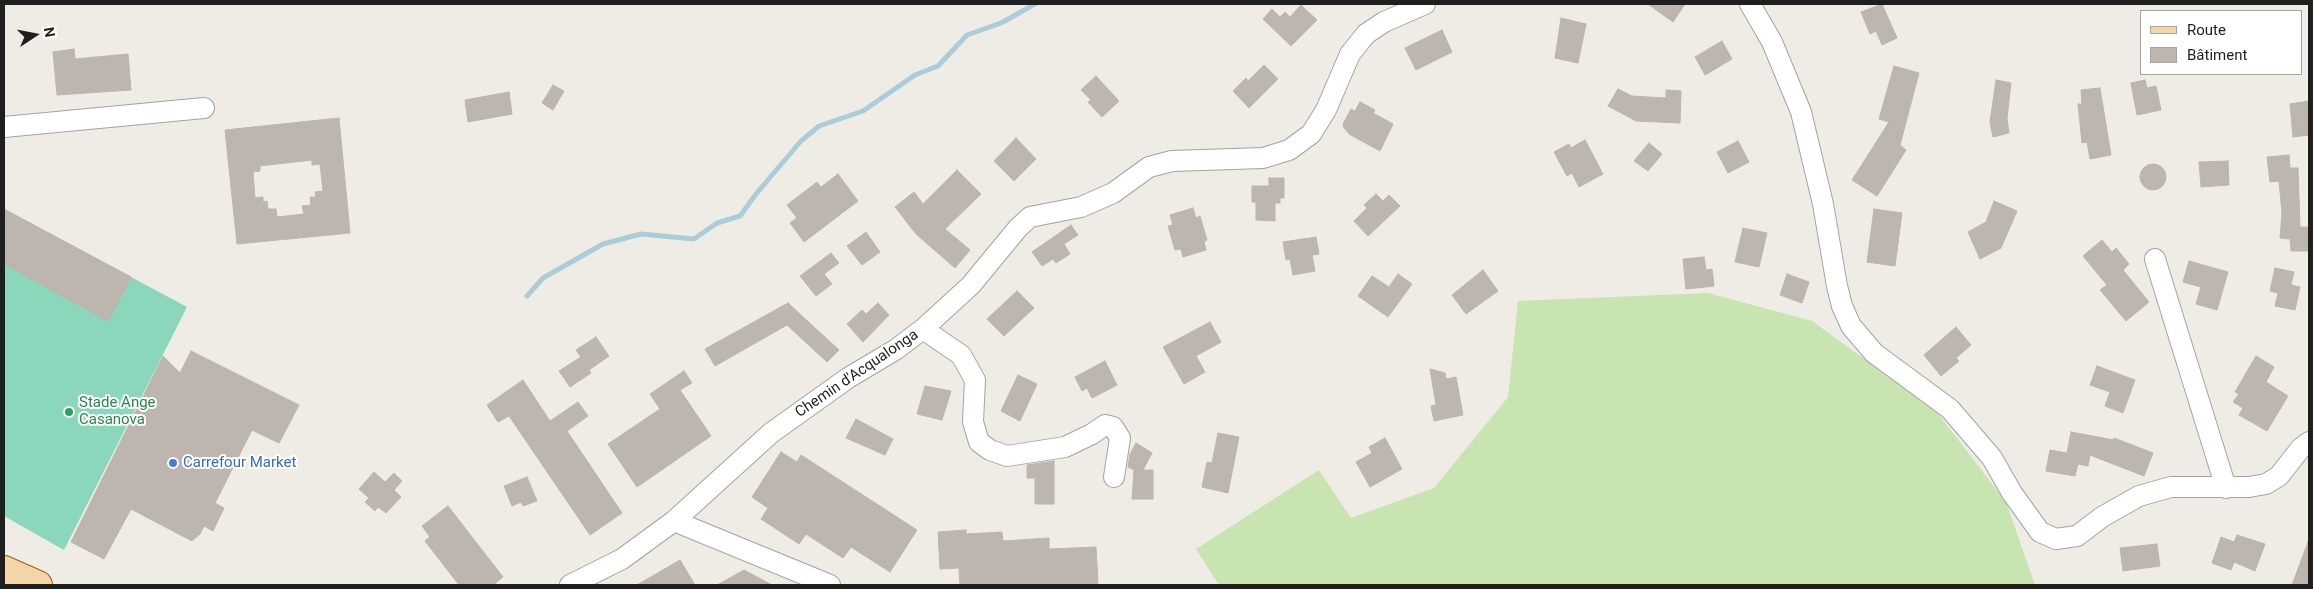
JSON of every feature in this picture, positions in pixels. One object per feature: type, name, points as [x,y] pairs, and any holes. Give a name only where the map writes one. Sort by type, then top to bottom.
[{"type":"main road","points":[[4,570],[38,585]]},
{"type":"street","name":"Chemin d'Acqualonga","points":[[570,585],[622,559],[674,521],[771,434],[848,378],[895,350],[923,329],[971,285],[1018,228],[1030,217],[1080,207],[1113,193],[1149,167],[1172,161],[1263,158],[1289,150],[1311,134],[1326,110],[1350,54],[1366,34],[1384,22],[1425,4]]},
{"type":"street","points":[[1750,4],[1772,42],[1800,112],[1822,204],[1840,300],[1851,326],[1874,353],[1950,409],[1992,458],[2012,493],[2040,532],[2056,539],[2076,536],[2102,517],[2139,496],[2171,487],[2226,488],[2266,484],[2279,476],[2301,448],[2309,442]]},
{"type":"street","points":[[4,127],[204,108]]},
{"type":"street","points":[[2155,258],[2226,488]]},
{"type":"street","points":[[923,329],[961,355],[975,380],[973,422],[979,442],[990,450],[1007,456],[1065,447],[1092,434],[1105,425],[1113,427],[1120,438],[1114,477]]},
{"type":"street","points":[[674,521],[830,585]]},
{"type":"green space","name":"Stade Ange Casanova","points":[[4,209],[187,307],[64,550],[4,516]]},
{"type":"green space","points":[[1708,293],[1812,321],[1936,411],[2006,502],[2035,585],[1219,585],[1196,549],[1319,470],[1351,518],[1434,488],[1508,397],[1518,301]]},
{"type":"building","points":[[1648,4],[1685,4],[1673,22]]},
{"type":"building","points":[[1882,4],[1897,38],[1882,45],[1876,31],[1870,34],[1861,12]]},
{"type":"building","points":[[1301,5],[1317,20],[1291,46],[1263,19],[1272,9],[1280,17],[1285,12],[1290,17]]},
{"type":"building","points":[[1561,18],[1586,24],[1578,63],[1555,58]]},
{"type":"building","points":[[1442,30],[1452,52],[1416,70],[1405,48]]},
{"type":"building","points":[[1722,41],[1732,59],[1705,75],[1695,57]]},
{"type":"building","points":[[74,49],[75,59],[128,54],[131,90],[57,95],[53,52]]},
{"type":"building","points":[[1264,65],[1278,79],[1249,108],[1233,91],[1246,78],[1248,81]]},
{"type":"building","points":[[1894,66],[1919,73],[1900,145],[1906,150],[1877,196],[1852,180],[1889,122],[1879,119]]},
{"type":"building","points":[[1096,76],[1119,101],[1102,117],[1088,102],[1091,100],[1081,90]]},
{"type":"building","points":[[1996,80],[2011,83],[2007,119],[2009,133],[1993,137],[1990,122]]},
{"type":"building","points":[[2145,80],[2147,88],[2156,86],[2161,110],[2137,115],[2131,83]]},
{"type":"building","points":[[553,85],[564,91],[553,110],[542,103]]},
{"type":"building","points":[[2100,88],[2111,155],[2090,159],[2087,142],[2082,143],[2078,104],[2082,104],[2081,90]]},
{"type":"building","points":[[1618,89],[1632,96],[1666,98],[1666,90],[1681,91],[1680,123],[1636,121],[1608,106]]},
{"type":"building","points":[[509,92],[512,114],[468,122],[465,100]]},
{"type":"building","points":[[2309,101],[2309,135],[2293,137],[2290,104]]},
{"type":"building","points":[[1360,102],[1375,110],[1373,113],[1393,124],[1380,151],[1349,134],[1344,128],[1343,124],[1351,109],[1355,111]]},
{"type":"building","points":[[339,118],[350,233],[237,244],[225,130]],"holes":[[[312,160],[312,165],[320,164],[323,191],[315,192],[316,197],[310,197],[311,205],[302,206],[304,214],[277,217],[276,209],[268,209],[267,201],[263,202],[263,197],[255,198],[253,172],[260,171],[260,166]]]},
{"type":"building","points":[[1016,138],[1036,159],[1014,181],[994,161]]},
{"type":"building","points":[[1585,140],[1603,174],[1579,187],[1572,173],[1567,176],[1554,152],[1569,144],[1571,148]]},
{"type":"building","points":[[1738,141],[1749,162],[1728,173],[1717,152]]},
{"type":"building","points":[[1649,143],[1662,154],[1648,171],[1634,161]]},
{"type":"building","points":[[2289,155],[2290,168],[2298,168],[2300,227],[2309,227],[2309,251],[2291,251],[2290,239],[2280,238],[2282,213],[2279,181],[2270,182],[2267,157]]},
{"type":"building","points":[[2228,161],[2229,185],[2201,187],[2199,162]]},
{"type":"building","points":[[2153,164],[2162,168],[2166,177],[2162,186],[2153,190],[2144,186],[2140,177],[2144,168]]},
{"type":"building","points":[[957,170],[981,194],[945,229],[970,250],[955,268],[916,234],[895,207],[914,192],[923,204]]},
{"type":"building","points":[[838,174],[858,201],[804,242],[790,223],[797,218],[787,205],[817,182],[821,187]]},
{"type":"building","points":[[1269,178],[1284,178],[1284,198],[1280,198],[1280,203],[1275,203],[1275,221],[1256,220],[1256,202],[1252,202],[1252,186],[1269,186]]},
{"type":"building","points":[[1376,194],[1383,201],[1389,195],[1400,206],[1368,236],[1354,221],[1367,208],[1364,205]]},
{"type":"building","points":[[1994,201],[2017,211],[2001,248],[1980,259],[1968,232],[1986,222]]},
{"type":"building","points":[[1193,208],[1196,218],[1200,216],[1207,240],[1204,242],[1206,250],[1183,257],[1181,249],[1175,250],[1168,226],[1173,225],[1170,215]]},
{"type":"building","points":[[4,209],[131,277],[108,321],[4,264]]},
{"type":"building","points":[[1874,209],[1902,213],[1895,266],[1867,262]]},
{"type":"building","points":[[1071,225],[1078,235],[1064,244],[1070,254],[1056,263],[1053,259],[1042,266],[1032,252]]},
{"type":"building","points":[[1743,228],[1767,233],[1759,267],[1735,262]]},
{"type":"building","points":[[866,232],[880,252],[862,265],[847,246]]},
{"type":"building","points":[[1316,237],[1319,254],[1312,255],[1315,271],[1293,275],[1290,259],[1286,260],[1283,242]]},
{"type":"building","points":[[2102,240],[2112,252],[2116,248],[2129,264],[2123,270],[2149,302],[2126,321],[2100,290],[2107,285],[2083,256]]},
{"type":"building","points":[[831,253],[839,263],[824,274],[832,284],[816,296],[800,276]]},
{"type":"building","points":[[1704,257],[1706,270],[1712,269],[1714,286],[1686,289],[1683,259]]},
{"type":"building","points":[[2189,261],[2228,272],[2217,310],[2196,304],[2201,287],[2183,282]]},
{"type":"building","points":[[2275,268],[2294,272],[2291,285],[2300,287],[2295,310],[2275,306],[2278,293],[2270,291]]},
{"type":"building","points":[[1483,270],[1498,291],[1466,314],[1452,295]]},
{"type":"building","points":[[1398,274],[1412,284],[1388,317],[1358,296],[1372,276],[1389,287]]},
{"type":"building","points":[[1787,274],[1809,282],[1802,303],[1780,295]]},
{"type":"building","points":[[1017,291],[1034,308],[1004,336],[987,319]]},
{"type":"building","points":[[788,303],[839,350],[827,362],[787,325],[715,366],[705,349]]},
{"type":"building","points":[[878,303],[889,315],[863,342],[847,324],[862,310],[866,314]]},
{"type":"building","points":[[1210,322],[1221,342],[1196,356],[1205,372],[1184,384],[1163,347]]},
{"type":"building","points":[[1956,327],[1971,345],[1956,358],[1959,361],[1941,376],[1924,355]]},
{"type":"building","points":[[596,337],[609,356],[589,370],[591,373],[570,387],[559,371],[581,357],[576,350]]},
{"type":"building","name":"Carrefour Market","points":[[191,351],[299,405],[279,443],[252,430],[215,503],[224,508],[213,531],[204,526],[200,534],[192,541],[131,509],[104,559],[71,542],[163,356],[180,373]]},
{"type":"building","points":[[2256,356],[2274,367],[2266,382],[2288,396],[2267,431],[2239,415],[2243,408],[2233,402],[2239,394],[2235,392]]},
{"type":"building","points":[[1105,361],[1117,385],[1092,398],[1087,388],[1082,391],[1075,377]]},
{"type":"building","points":[[2097,366],[2135,380],[2123,413],[2105,406],[2110,392],[2090,385]]},
{"type":"building","points":[[1430,369],[1445,373],[1446,379],[1456,377],[1463,415],[1434,421],[1431,406],[1436,405]]},
{"type":"building","points":[[684,371],[692,383],[680,390],[711,436],[637,487],[608,444],[660,409],[650,394]]},
{"type":"building","points":[[1018,375],[1037,384],[1020,421],[1001,411]]},
{"type":"building","points":[[523,380],[550,421],[578,402],[588,416],[567,431],[622,513],[590,535],[509,416],[498,422],[487,405]]},
{"type":"building","points":[[925,386],[951,391],[942,420],[917,414]]},
{"type":"building","points":[[856,419],[893,439],[885,455],[846,438]]},
{"type":"building","points":[[2071,432],[2114,440],[2114,438],[2153,453],[2144,476],[2090,455],[2088,466],[2078,464],[2075,476],[2046,471],[2050,450],[2067,453]]},
{"type":"building","points":[[1218,433],[1239,437],[1228,493],[1202,487],[1207,462],[1212,463]]},
{"type":"building","points":[[1385,438],[1402,469],[1370,487],[1356,462],[1372,453],[1369,447]]},
{"type":"building","points":[[1136,443],[1152,453],[1143,470],[1153,470],[1153,499],[1132,499],[1134,470],[1128,467],[1130,454]]},
{"type":"building","points":[[781,452],[797,462],[801,455],[917,530],[890,572],[851,547],[843,558],[806,534],[799,544],[761,519],[768,508],[752,497]]},
{"type":"building","points":[[1054,461],[1054,504],[1035,504],[1035,478],[1027,478],[1027,465]]},
{"type":"building","points":[[374,472],[385,482],[394,473],[402,481],[394,490],[401,497],[386,513],[378,507],[375,511],[365,502],[369,498],[359,489]]},
{"type":"building","points":[[527,477],[537,501],[523,506],[521,502],[512,506],[504,486]]},
{"type":"building","points":[[448,506],[503,577],[493,585],[459,585],[425,541],[430,537],[422,526]]},
{"type":"building","points":[[966,530],[966,534],[1002,532],[1003,541],[1049,538],[1049,549],[1096,547],[1098,585],[960,585],[959,568],[940,569],[938,532]]},
{"type":"building","points":[[2237,535],[2265,544],[2255,571],[2234,562],[2231,570],[2212,563],[2221,537],[2234,542]]},
{"type":"building","points":[[2308,542],[2309,585],[2292,585]]},
{"type":"building","points":[[2157,544],[2160,566],[2123,571],[2120,548]]},
{"type":"building","points":[[680,560],[695,585],[637,585]]},
{"type":"building","points":[[744,570],[772,585],[717,585]]},
{"type":"waterway","points":[[527,296],[543,278],[603,244],[641,234],[694,239],[717,223],[740,216],[801,141],[819,126],[863,111],[915,75],[938,66],[967,35],[1001,23],[1035,4]]},
{"type":"place","name":"Stade Ange Casanova","points":[[69,412]]},
{"type":"place","name":"Carrefour Market","points":[[173,463]]}]
